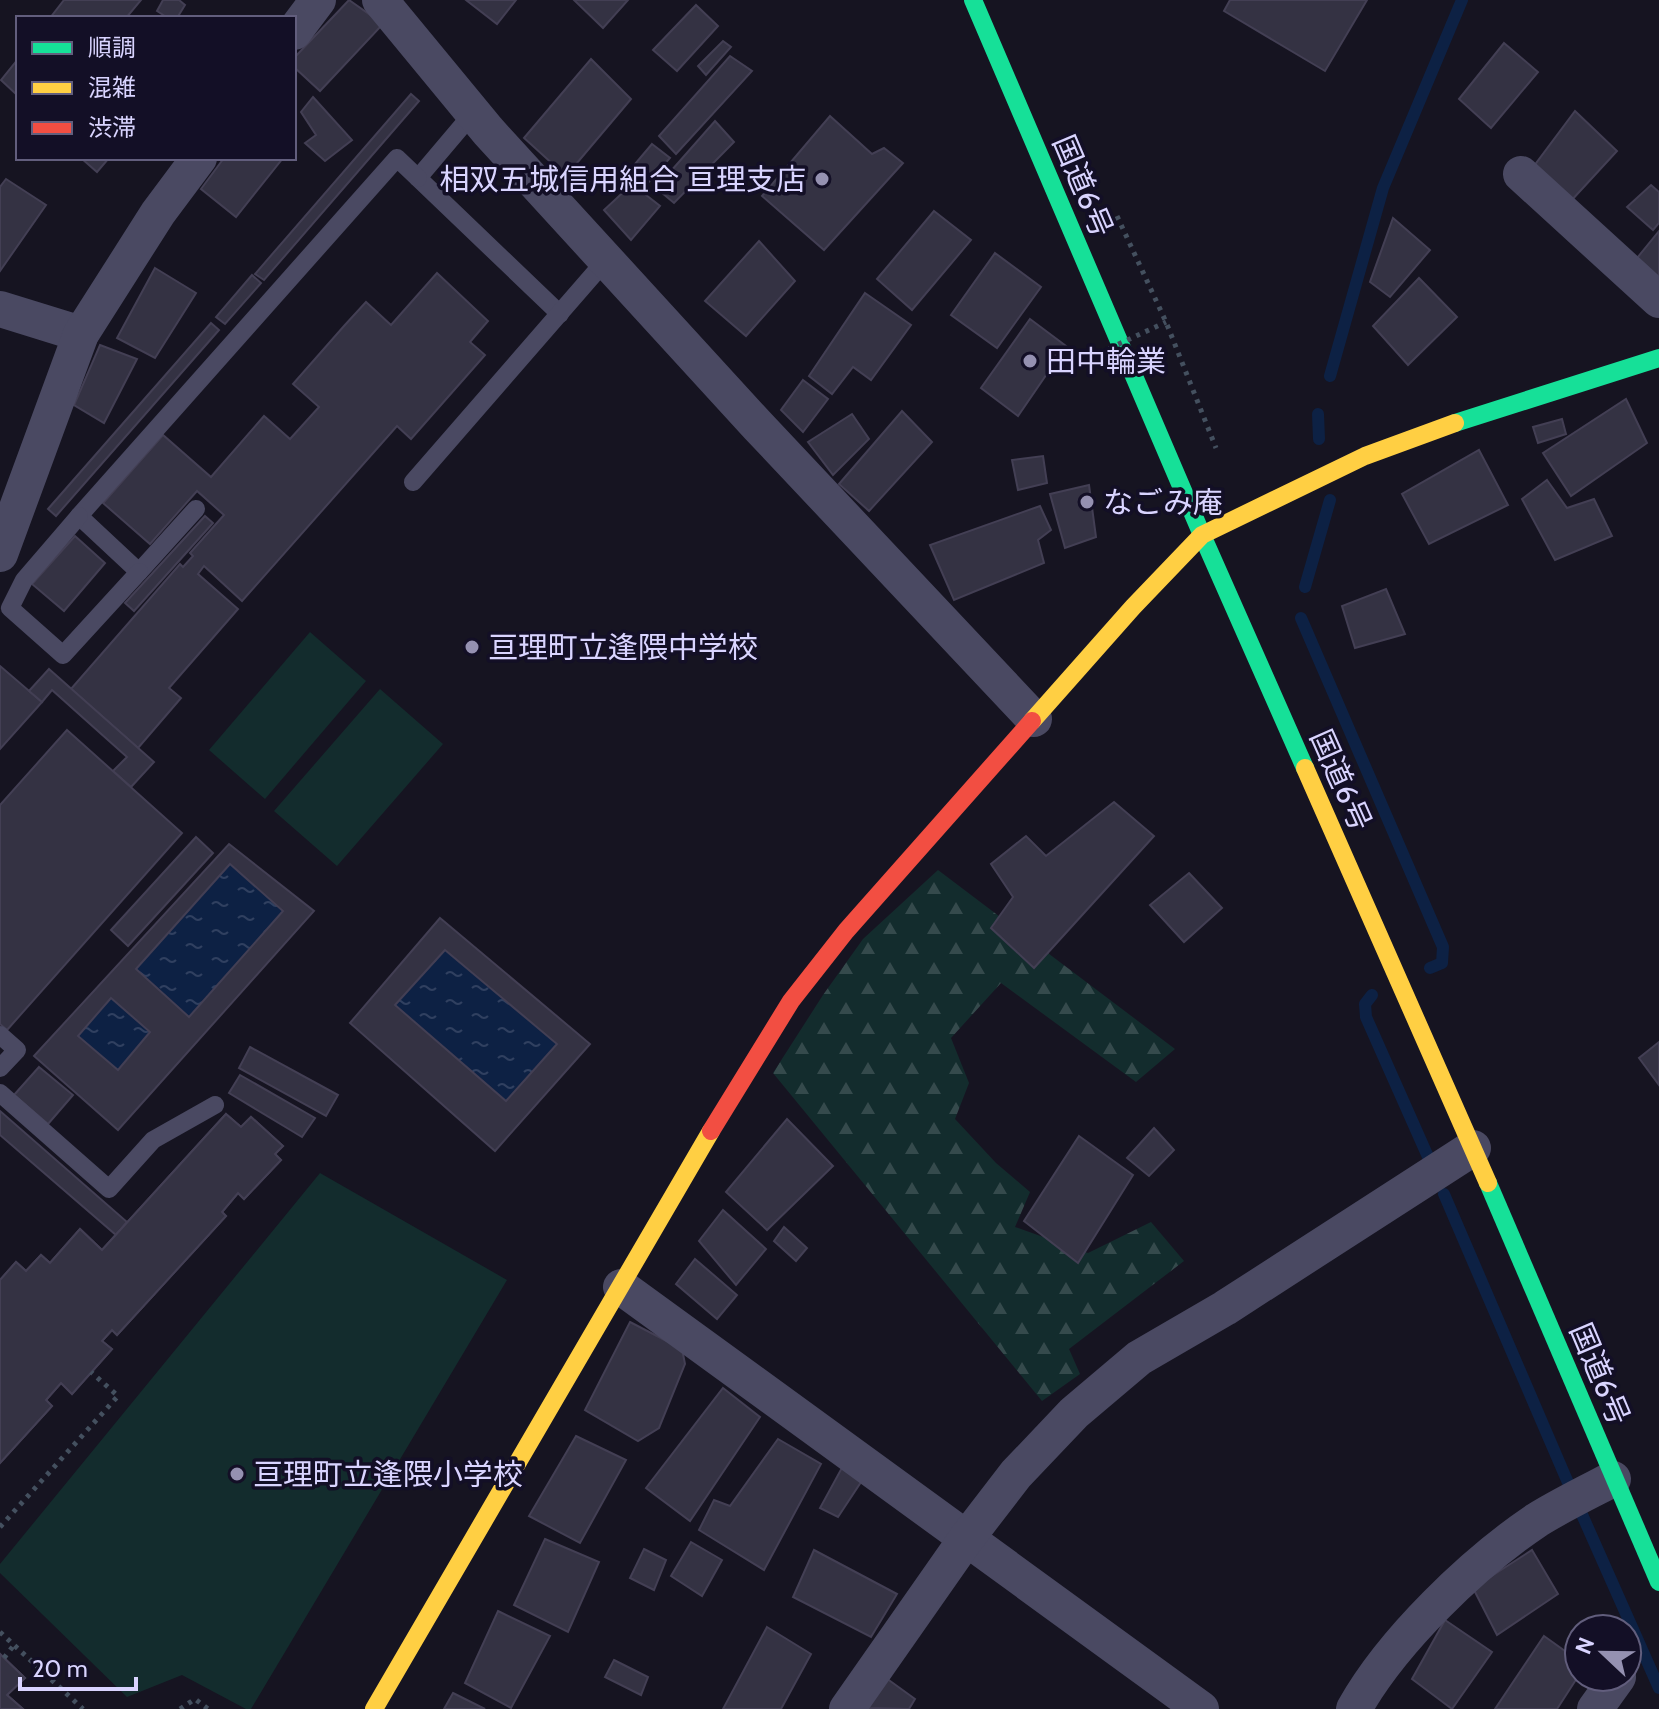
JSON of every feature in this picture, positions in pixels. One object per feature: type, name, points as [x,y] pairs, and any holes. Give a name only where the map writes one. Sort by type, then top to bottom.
[{"type":"main road","name":"国道6号","points":[[973,0],[1202,535],[1473,1148],[1659,1582]]},
{"type":"main road","points":[[374,1709],[738,1085],[791,1001],[846,931],[1133,607],[1202,535],[1269,500],[1365,456],[1464,420],[1659,358]]},
{"type":"street","points":[[296,29],[318,0]]},
{"type":"street","points":[[380,0],[473,113],[606,260],[1034,719]]},
{"type":"street","points":[[0,554],[81,334],[158,213],[198,160]]},
{"type":"street","points":[[1521,174],[1659,300]]},
{"type":"street","points":[[0,309],[81,334]]},
{"type":"street","points":[[847,1709],[966,1539],[1016,1474],[1074,1413],[1139,1358],[1225,1308],[1473,1148]]},
{"type":"street","points":[[621,1287],[1201,1709]]},
{"type":"street","points":[[1354,1709],[1421,1622],[1471,1571],[1538,1520],[1613,1479]]},
{"type":"lane","points":[[418,178],[473,113]]},
{"type":"lane","points":[[196,509],[63,655],[10,608],[24,580],[79,516],[397,158],[560,314]]},
{"type":"lane","points":[[413,482],[606,260]]},
{"type":"lane","points":[[79,516],[139,572]]},
{"type":"lane","points":[[0,1035],[17,1050],[0,1068]]},
{"type":"lane","points":[[0,1093],[109,1189],[153,1140],[215,1105]]},
{"type":"path","points":[[1117,216],[1166,322],[1216,448]]},
{"type":"path","points":[[1091,357],[1166,322]]},
{"type":"path","points":[[0,1527],[118,1396],[91,1372]]},
{"type":"path","points":[[0,1632],[83,1709]]},
{"type":"path","points":[[4,1658],[14,1645]]},
{"type":"path","points":[[180,1709],[195,1699],[208,1709]]},
{"type":"green space","points":[[310,632],[366,681],[265,799],[209,750]]},
{"type":"green space","points":[[380,689],[443,744],[337,866],[274,811]]},
{"type":"green space","points":[[938,870],[1175,1049],[1136,1082],[1001,983],[951,1038],[969,1083],[955,1119],[996,1163],[1030,1192],[1015,1227],[1088,1253],[1151,1222],[1184,1261],[1069,1349],[1080,1374],[1042,1401],[773,1073],[863,939]]},
{"type":"green space","points":[[320,1173],[507,1280],[251,1709],[182,1675],[127,1697],[0,1573],[0,1564]]},
{"type":"water","points":[[230,864],[283,911],[189,1017],[136,969]]},
{"type":"water","points":[[445,950],[557,1044],[506,1101],[395,1005]]},
{"type":"water","points":[[111,998],[150,1032],[118,1070],[78,1036]]},
{"type":"building","points":[[64,0],[141,0],[128,16],[52,16]]},
{"type":"building","points":[[163,0],[179,0],[185,5],[178,16],[165,16],[157,11]]},
{"type":"building","points":[[349,0],[383,24],[320,91],[296,69],[296,56]]},
{"type":"building","points":[[466,0],[516,0],[497,24]]},
{"type":"building","points":[[574,0],[628,0],[603,28]]},
{"type":"building","points":[[1230,0],[1367,0],[1325,71],[1224,11]]},
{"type":"building","points":[[696,5],[718,26],[677,71],[653,50]]},
{"type":"building","points":[[723,41],[731,47],[706,75],[698,66]]},
{"type":"building","points":[[1504,43],[1538,72],[1491,128],[1459,99]]},
{"type":"building","points":[[730,56],[752,71],[676,154],[659,136]]},
{"type":"building","points":[[591,59],[631,99],[566,176],[524,138]]},
{"type":"building","points":[[16,61],[16,94],[1,80]]},
{"type":"building","points":[[411,94],[419,101],[264,280],[255,274]]},
{"type":"building","points":[[313,97],[352,140],[325,161],[305,143],[316,135],[301,112]]},
{"type":"building","points":[[1575,111],[1617,151],[1570,202],[1534,166]]},
{"type":"building","points":[[830,116],[872,154],[884,148],[903,163],[824,250],[762,196]]},
{"type":"building","points":[[715,121],[734,142],[674,203],[656,188]]},
{"type":"building","points":[[652,144],[670,158],[647,184],[629,171]]},
{"type":"building","points":[[83,160],[107,160],[97,172]]},
{"type":"building","points":[[223,160],[281,160],[236,217],[201,189]]},
{"type":"building","points":[[6,179],[46,205],[0,271],[0,187]]},
{"type":"building","points":[[632,184],[660,206],[631,240],[604,210]]},
{"type":"building","points":[[1651,185],[1659,192],[1659,223],[1653,230],[1627,207]]},
{"type":"building","points":[[934,211],[971,240],[912,310],[877,279]]},
{"type":"building","points":[[1393,218],[1430,250],[1390,297],[1370,282]]},
{"type":"building","points":[[1659,231],[1659,286],[1633,263]]},
{"type":"building","points":[[759,241],[795,281],[746,336],[705,301]]},
{"type":"building","points":[[995,253],[1041,287],[997,348],[951,315]]},
{"type":"building","points":[[155,268],[196,293],[155,358],[117,338]]},
{"type":"building","points":[[437,273],[488,321],[470,342],[485,355],[411,439],[397,426],[242,601],[204,566],[198,574],[238,609],[169,688],[181,698],[138,748],[71,689],[180,564],[183,567],[193,556],[190,553],[224,515],[197,491],[150,544],[103,503],[163,435],[211,477],[264,416],[290,439],[319,407],[293,384],[344,326],[366,302],[391,325]]},
{"type":"building","points":[[252,275],[261,283],[225,324],[216,317]]},
{"type":"building","points":[[1419,278],[1457,317],[1408,365],[1373,326]]},
{"type":"building","points":[[865,293],[911,325],[871,380],[853,367],[832,394],[809,376]]},
{"type":"building","points":[[1030,319],[1066,346],[1018,416],[981,388]]},
{"type":"building","points":[[211,323],[219,330],[56,516],[48,509]]},
{"type":"building","points":[[100,345],[137,359],[104,423],[74,405]]},
{"type":"building","points":[[803,380],[828,399],[803,432],[781,410]]},
{"type":"building","points":[[1626,399],[1647,443],[1571,496],[1543,453]]},
{"type":"building","points":[[902,411],[932,442],[869,511],[839,484]]},
{"type":"building","points":[[852,414],[869,439],[833,475],[808,442]]},
{"type":"building","points":[[1562,419],[1566,434],[1538,443],[1533,427]]},
{"type":"building","points":[[1479,450],[1508,505],[1429,544],[1402,494]]},
{"type":"building","points":[[1043,456],[1047,483],[1018,490],[1012,460]]},
{"type":"building","points":[[1547,480],[1567,508],[1594,499],[1612,536],[1555,560],[1522,499]]},
{"type":"building","points":[[1089,485],[1096,537],[1065,548],[1050,494]]},
{"type":"building","points":[[1040,506],[1051,530],[1038,540],[1044,563],[954,600],[930,545]]},
{"type":"building","points":[[205,516],[213,523],[134,611],[125,603]]},
{"type":"building","points":[[75,536],[105,563],[64,611],[32,584]]},
{"type":"building","points":[[1386,589],[1405,634],[1355,648],[1342,606]]},
{"type":"building","points":[[0,666],[42,702],[0,749]]},
{"type":"building","points":[[49,669],[154,762],[131,787],[113,771],[127,757],[52,690],[42,702],[29,691]]},
{"type":"building","points":[[67,730],[182,833],[7,1030],[0,1024],[0,805]]},
{"type":"building","points":[[1114,802],[1154,836],[1034,968],[991,928],[1013,897],[991,864],[1026,836],[1046,856]]},
{"type":"building","points":[[196,837],[213,853],[128,946],[111,930]]},
{"type":"building","points":[[229,844],[314,911],[118,1130],[34,1056]],"holes":[[[230,864],[283,911],[189,1017],[136,969]],[[111,998],[150,1032],[118,1070],[78,1036]]]},
{"type":"building","points":[[1189,873],[1222,908],[1184,942],[1150,905]]},
{"type":"building","points":[[440,918],[590,1044],[495,1151],[350,1023]],"holes":[[[445,950],[557,1044],[506,1101],[395,1005]]]},
{"type":"building","points":[[1659,1042],[1659,1085],[1639,1058]]},
{"type":"building","points":[[250,1047],[338,1095],[326,1116],[239,1068]]},
{"type":"building","points":[[39,1067],[73,1095],[48,1124],[14,1095]]},
{"type":"building","points":[[240,1075],[315,1118],[302,1137],[229,1093]]},
{"type":"building","points":[[0,1111],[127,1222],[116,1235],[0,1135]]},
{"type":"building","points":[[226,1114],[241,1127],[251,1117],[283,1146],[275,1154],[281,1160],[244,1199],[238,1193],[222,1212],[226,1216],[117,1335],[112,1330],[102,1341],[112,1349],[72,1394],[61,1383],[46,1400],[52,1406],[0,1463],[0,1280],[16,1262],[26,1271],[41,1255],[50,1263],[80,1229],[102,1250]]},
{"type":"building","points":[[226,1114],[241,1127],[251,1117],[283,1146],[275,1154],[281,1160],[244,1199],[238,1193],[222,1212],[226,1216],[117,1335],[112,1330],[102,1341],[112,1349],[72,1394],[61,1383],[46,1400],[52,1406],[0,1463],[0,1280],[16,1262],[26,1271],[41,1255],[50,1263],[80,1229],[102,1250]]},
{"type":"building","points":[[787,1119],[833,1166],[767,1230],[726,1192]]},
{"type":"building","points":[[1154,1128],[1174,1150],[1149,1176],[1127,1158]]},
{"type":"building","points":[[1079,1136],[1133,1175],[1078,1263],[1024,1221]]},
{"type":"building","points":[[723,1210],[766,1249],[736,1285],[699,1241]]},
{"type":"building","points":[[784,1227],[807,1248],[796,1261],[774,1241]]},
{"type":"building","points":[[695,1259],[737,1295],[717,1319],[676,1284]]},
{"type":"building","points":[[630,1322],[682,1349],[685,1364],[659,1428],[638,1441],[585,1410]]},
{"type":"building","points":[[723,1388],[760,1417],[690,1521],[646,1488]]},
{"type":"building","points":[[576,1436],[626,1460],[580,1543],[529,1516]]},
{"type":"building","points":[[778,1439],[821,1464],[764,1570],[699,1530],[714,1500],[730,1506]]},
{"type":"building","points":[[844,1464],[865,1476],[838,1517],[820,1508]]},
{"type":"building","points":[[545,1539],[599,1562],[568,1632],[514,1605]]},
{"type":"building","points":[[691,1542],[722,1560],[702,1596],[671,1576]]},
{"type":"building","points":[[644,1549],[666,1560],[654,1590],[630,1578]]},
{"type":"building","points":[[814,1550],[897,1594],[871,1637],[793,1597]]},
{"type":"building","points":[[1532,1550],[1558,1594],[1497,1635],[1473,1588]]},
{"type":"building","points":[[498,1611],[550,1636],[511,1708],[465,1683]]},
{"type":"building","points":[[1445,1620],[1492,1652],[1452,1709],[1412,1679]]},
{"type":"building","points":[[767,1627],[811,1654],[781,1709],[723,1709]]},
{"type":"building","points":[[1544,1636],[1563,1650],[1563,1693],[1567,1693],[1557,1709],[1495,1709]]},
{"type":"building","points":[[0,1654],[25,1678],[7,1695],[23,1709],[0,1709]]},
{"type":"building","points":[[0,1654],[25,1678],[7,1695],[23,1709],[0,1709]]},
{"type":"building","points":[[614,1660],[648,1677],[641,1695],[605,1677]]},
{"type":"building","points":[[886,1678],[915,1699],[909,1709],[868,1708]]},
{"type":"building","points":[[453,1693],[485,1709],[444,1709]]},
{"type":"waterway","points":[[1330,376],[1383,188],[1462,0]]},
{"type":"waterway","points":[[1318,414],[1319,439]]},
{"type":"waterway","points":[[1305,587],[1330,500]]},
{"type":"waterway","points":[[1301,618],[1443,947],[1442,963],[1430,968]]},
{"type":"waterway","points":[[1372,995],[1365,1004],[1366,1017],[1429,1159]]},
{"type":"waterway","points":[[1444,1194],[1569,1485]]},
{"type":"waterway","points":[[1580,1510],[1659,1688]]},
{"type":"traffic: fast","points":[[973,0],[1305,768]]},
{"type":"traffic: fast","points":[[1455,423],[1659,358]]},
{"type":"traffic: fast","points":[[1488,1183],[1659,1582]]},
{"type":"traffic: slow","points":[[1032,721],[1202,535],[1365,456],[1455,423]]},
{"type":"traffic: slow","points":[[1305,768],[1488,1183]]},
{"type":"traffic: slow","points":[[374,1709],[711,1131]]},
{"type":"traffic: jam","points":[[711,1131],[791,1001],[846,931],[1032,721]]},
{"type":"place","name":"相双五城信用組合 亘理支店","points":[[822,179]]},
{"type":"place","name":"田中輪業","points":[[1030,361]]},
{"type":"place","name":"なごみ庵","points":[[1087,502]]},
{"type":"place","name":"亘理町立逢隈中学校","points":[[472,647]]},
{"type":"place","name":"亘理町立逢隈小学校","points":[[237,1474]]}]
